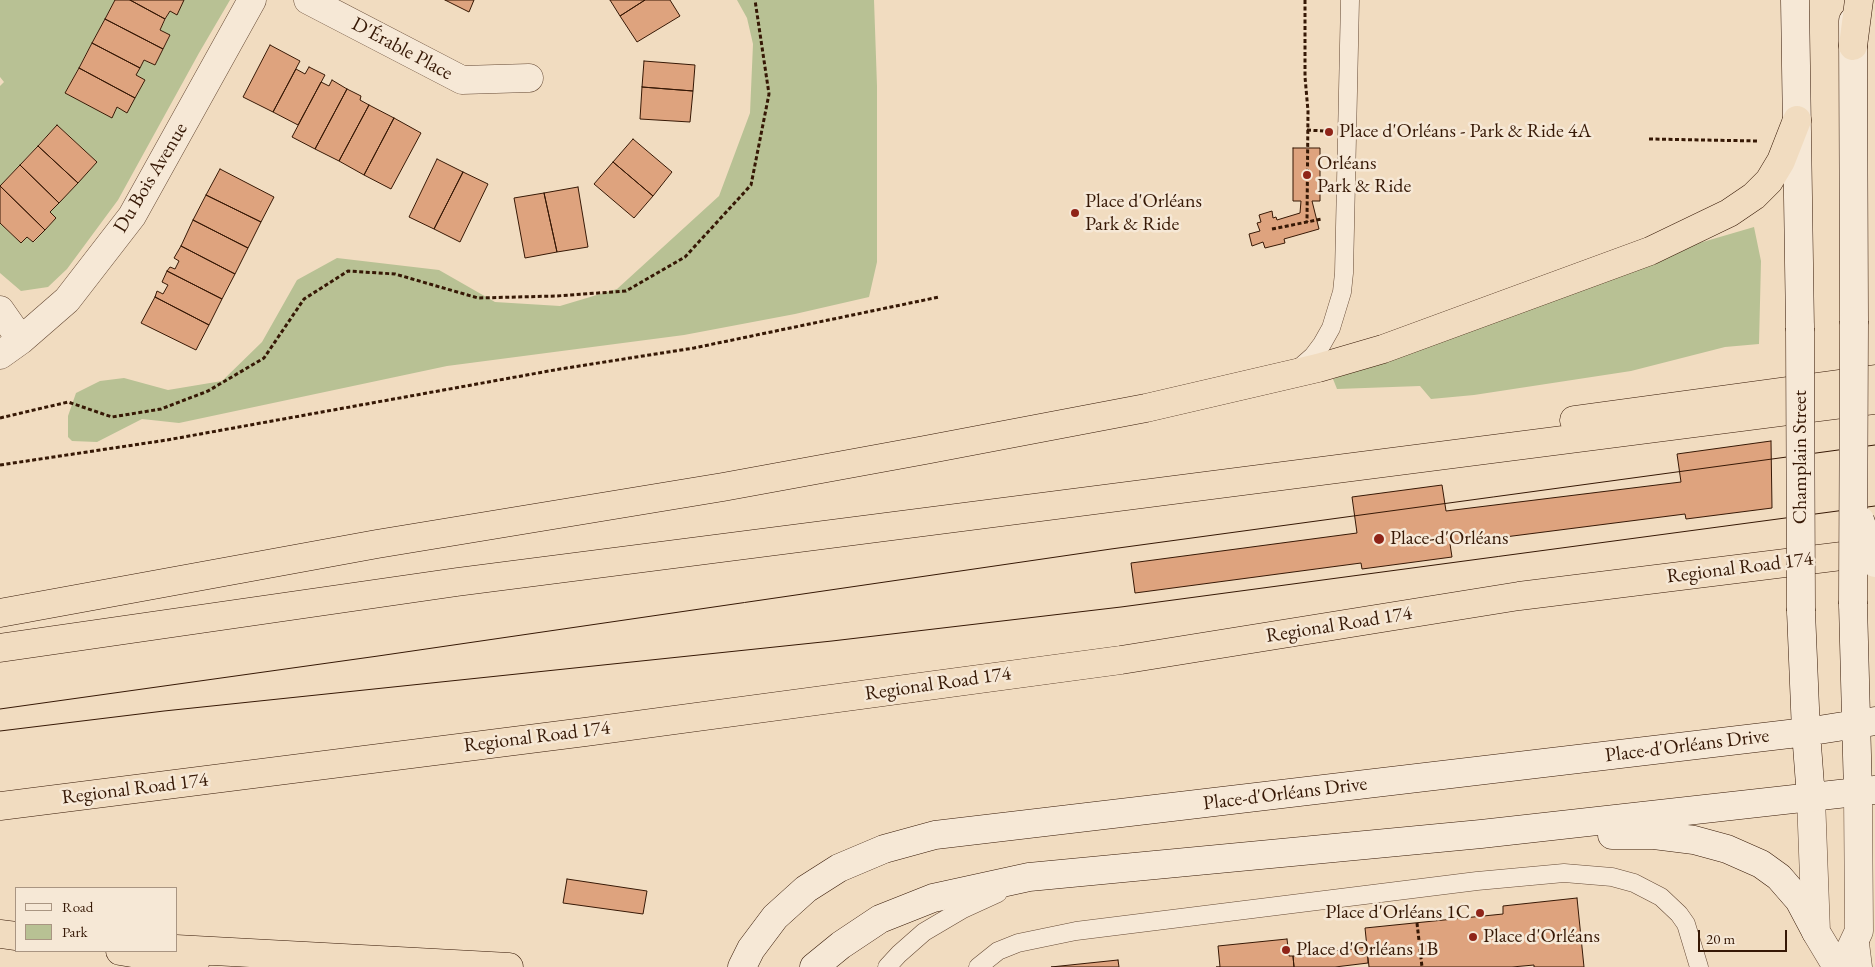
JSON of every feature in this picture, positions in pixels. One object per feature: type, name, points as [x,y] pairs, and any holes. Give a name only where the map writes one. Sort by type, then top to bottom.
[{"type":"highway","points":[[1853,46],[1859,0]]},
{"type":"highway","points":[[0,613],[377,544],[925,450],[1146,408],[1291,375],[1383,349],[1508,305],[1650,251],[1729,213],[1754,196],[1769,180],[1781,161],[1797,120]]},
{"type":"highway","points":[[457,582],[641,545],[1875,379]]},
{"type":"highway","points":[[0,648],[457,582],[1875,400]]},
{"type":"highway","name":"Regional Road 174","points":[[0,806],[1121,660],[1518,596],[1875,552]]},
{"type":"highway","points":[[0,934],[15,936]]},
{"type":"highway","points":[[178,949],[509,967]]},
{"type":"highway","points":[[126,952],[218,967]]},
{"type":"main road","name":"Du Bois Avenue","points":[[10,347],[67,300],[132,216],[252,0]]},
{"type":"main road","name":"D'Érable Place","points":[[308,0],[462,80],[529,78]]},
{"type":"main road","name":"Champlain Street","points":[[1795,0],[1800,328],[1801,612],[1816,932]]},
{"type":"main road","points":[[1842,967],[1859,931],[1866,792],[1865,722],[1853,604],[1853,0]]},
{"type":"main road","points":[[0,310],[10,347]]},
{"type":"main road","points":[[1854,502],[1875,563]]},
{"type":"main road","name":"Place-d'Orléans Drive","points":[[742,967],[751,949],[775,917],[806,889],[840,868],[884,849],[935,835],[1806,732],[1865,722]]},
{"type":"main road","points":[[814,967],[841,945],[880,919],[933,898],[1029,877],[1481,834],[1866,792]]},
{"type":"main road","points":[[1481,834],[1654,835],[1694,840],[1727,849],[1761,864],[1779,877],[1799,900],[1838,967]]},
{"type":"lane","points":[[1291,375],[1313,356],[1322,344],[1333,322],[1342,292],[1350,0]]},
{"type":"lane","points":[[978,967],[998,951],[1018,943],[1076,931],[1467,882],[1564,873],[1612,876],[1634,883],[1661,897],[1680,914],[1686,924],[1699,967]]},
{"type":"lane","points":[[887,967],[924,932],[1029,877]]},
{"type":"lane","points":[[1859,931],[1863,967]]},
{"type":"path","points":[[0,418],[68,402],[112,417],[161,409],[208,391],[264,358],[304,299],[348,271],[394,274],[478,298],[556,296],[626,291],[686,257],[751,185],[769,94],[755,0]]},
{"type":"path","points":[[1305,0],[1304,77],[1308,112],[1307,222]]},
{"type":"path","points":[[1308,130],[1324,130]]},
{"type":"path","points":[[1649,139],[1760,141]]},
{"type":"path","points":[[1272,229],[1323,219]]},
{"type":"path","points":[[0,465],[167,440],[694,348],[939,298]]},
{"type":"path","points":[[1417,922],[1422,967]]},
{"type":"green space","points":[[0,0],[115,0],[65,93],[112,118],[117,107],[127,113],[145,80],[136,75],[144,60],[155,65],[170,36],[160,30],[170,11],[177,14],[184,0],[230,0],[118,200],[67,269],[48,287],[21,291],[0,273],[0,223],[21,243],[27,237],[34,242],[56,218],[50,212],[97,162],[57,125],[0,186],[0,86],[4,82],[0,77]]},
{"type":"green space","points":[[737,0],[874,0],[877,86],[877,262],[869,297],[795,314],[684,335],[447,366],[179,423],[142,419],[97,442],[72,441],[68,437],[68,416],[76,393],[100,381],[124,378],[168,390],[222,381],[262,342],[297,280],[337,258],[439,270],[495,302],[560,306],[617,289],[719,196],[750,113],[753,44],[747,18]]},
{"type":"green space","points":[[1754,227],[1761,261],[1759,344],[1725,347],[1631,371],[1474,395],[1431,399],[1420,386],[1337,389],[1333,379],[1528,309],[1689,246]]},
{"type":"building","points":[[115,0],[130,0],[165,19],[160,30],[170,35],[163,49],[105,19]]},
{"type":"building","points":[[130,0],[184,0],[177,15],[170,11],[165,19]]},
{"type":"building","points":[[445,0],[474,0],[469,12]]},
{"type":"building","points":[[610,0],[645,0],[620,16]]},
{"type":"building","points":[[645,0],[670,0],[680,16],[637,42],[620,16]]},
{"type":"building","points":[[105,19],[163,49],[155,65],[144,60],[140,68],[92,43]]},
{"type":"building","points":[[92,43],[140,68],[136,75],[145,80],[135,98],[79,68]]},
{"type":"building","points":[[270,45],[300,61],[273,112],[243,97]]},
{"type":"building","points":[[644,61],[695,65],[693,91],[642,87]]},
{"type":"building","points":[[309,67],[325,75],[298,125],[273,112],[296,69],[305,74]]},
{"type":"building","points":[[79,68],[135,98],[127,113],[117,107],[112,118],[65,93]]},
{"type":"building","points":[[332,80],[347,89],[315,149],[292,137],[321,82],[329,86]]},
{"type":"building","points":[[642,87],[693,91],[690,122],[640,119]]},
{"type":"building","points":[[347,89],[361,96],[360,100],[369,105],[339,161],[315,149]]},
{"type":"building","points":[[369,105],[394,118],[364,175],[339,161]]},
{"type":"building","points":[[394,118],[421,133],[391,189],[364,175]]},
{"type":"building","points":[[57,125],[97,162],[78,183],[38,146]]},
{"type":"building","points":[[633,139],[672,172],[653,196],[613,162]]},
{"type":"building","points":[[38,146],[78,183],[59,203],[20,165]]},
{"type":"building","name":"Orléans Park & Ride","points":[[1293,148],[1320,148],[1320,201],[1312,201],[1319,229],[1284,239],[1285,243],[1265,248],[1263,242],[1252,246],[1249,234],[1260,231],[1257,223],[1261,222],[1259,215],[1272,211],[1273,218],[1276,217],[1277,220],[1300,213],[1301,201],[1293,201]]},
{"type":"building","points":[[437,159],[463,172],[434,229],[409,217]]},
{"type":"building","points":[[613,162],[653,196],[634,218],[594,184]]},
{"type":"building","points":[[20,165],[59,203],[50,212],[56,218],[45,230],[0,186]]},
{"type":"building","points":[[220,169],[274,197],[261,222],[206,195]]},
{"type":"building","points":[[463,172],[488,184],[460,242],[434,229]]},
{"type":"building","points":[[0,186],[45,230],[33,242],[27,237],[21,243],[0,223]]},
{"type":"building","points":[[578,187],[588,247],[557,252],[544,193]]},
{"type":"building","points":[[544,193],[557,252],[525,258],[514,198]]},
{"type":"building","points":[[206,195],[261,222],[248,248],[193,220]]},
{"type":"building","points":[[193,220],[248,248],[235,274],[181,246]]},
{"type":"building","points":[[181,246],[235,274],[222,299],[167,271],[170,267],[175,269],[179,261],[174,258]]},
{"type":"building","points":[[167,271],[222,299],[209,325],[155,297],[157,291],[163,294],[168,285],[162,282]]},
{"type":"building","points":[[155,297],[209,325],[196,350],[141,323]]},
{"type":"building","points":[[1771,441],[1772,508],[1686,519],[1685,514],[1450,544],[1452,557],[1362,569],[1361,563],[1135,593],[1131,563],[1357,533],[1352,497],[1442,485],[1446,511],[1681,482],[1677,454]]},
{"type":"building","points":[[567,879],[647,891],[643,914],[563,903]]},
{"type":"building","name":"Place d'Orléans","points":[[1577,898],[1584,967],[1534,967],[1534,965],[1512,967],[1369,967],[1365,928],[1503,914],[1503,906]]},
{"type":"building","points":[[1287,939],[1289,956],[1293,956],[1294,967],[1220,967],[1218,946]]},
{"type":"building","points":[[1367,947],[1368,963],[1335,967],[1294,967],[1293,956]]},
{"type":"building","points":[[1118,960],[1119,967],[1051,967]]},
{"type":"tram line","points":[[0,709],[1111,549],[1875,445]]},
{"type":"tram line","points":[[0,731],[164,711],[832,641],[1121,607],[1875,506]]},
{"type":"place","name":"Place d'Orléans - Park & Ride 4A","points":[[1329,132]]},
{"type":"place","name":"Orléans Park & Ride","points":[[1307,175]]},
{"type":"place","name":"Place d'Orléans Park & Ride","points":[[1075,213]]},
{"type":"place","name":"Place-d'Orléans","points":[[1379,539]]},
{"type":"place","name":"Place d'Orléans 1C","points":[[1480,913]]},
{"type":"place","name":"Place d'Orléans","points":[[1473,937]]},
{"type":"place","name":"Place d'Orléans 1B","points":[[1286,950]]}]
